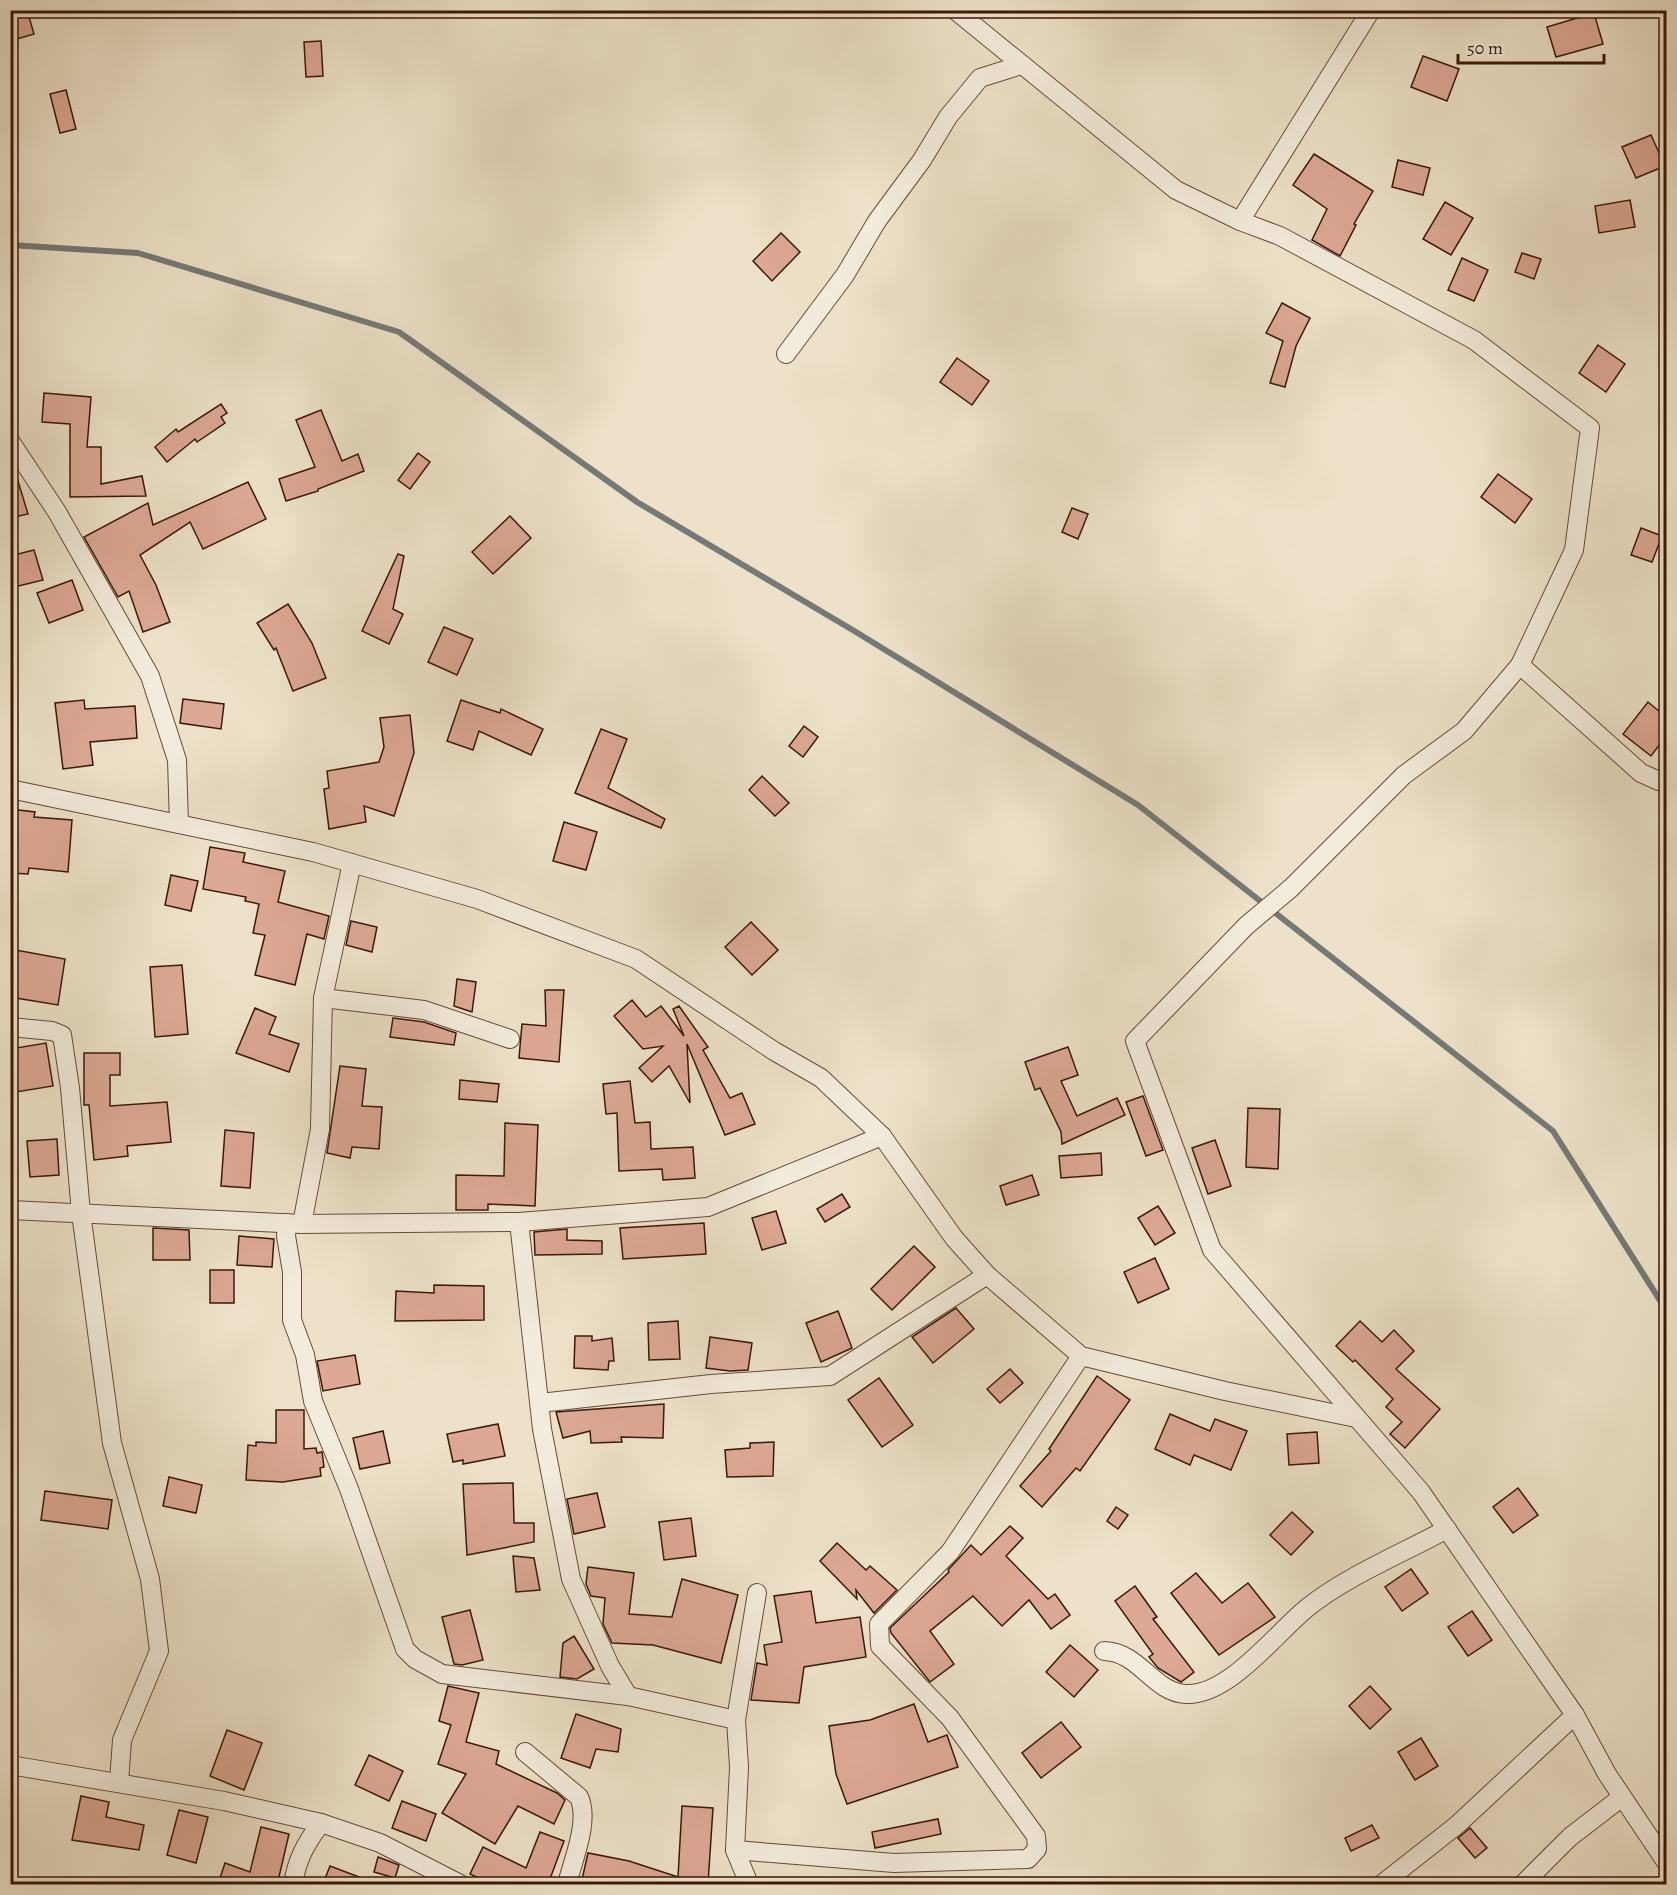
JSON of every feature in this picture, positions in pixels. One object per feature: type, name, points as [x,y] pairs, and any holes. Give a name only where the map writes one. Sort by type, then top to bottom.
[{"type":"street","points":[[955,10],[1176,190],[1240,221],[1280,236],[1474,340],[1590,428],[1574,550],[1520,665],[1464,731],[1404,775],[1291,888],[1246,926],[1135,1041],[1212,1250],[1421,1492],[1575,1715],[1622,1797],[1666,1862]]},
{"type":"street","points":[[1240,221],[1371,10]]},
{"type":"street","points":[[786,354],[845,275],[877,221],[922,160],[948,117],[980,78],[1021,65]]},
{"type":"street","points":[[10,441],[57,512],[150,676],[177,760],[179,824]]},
{"type":"street","points":[[1520,665],[1641,772],[1659,781],[1666,778]]},
{"type":"street","points":[[10,789],[313,852],[477,899],[636,959],[774,1050],[821,1078],[882,1136],[954,1238],[987,1275],[1081,1356],[1225,1391],[1356,1418]]},
{"type":"street","points":[[352,863],[322,998],[320,1129],[295,1223],[286,1236],[292,1272],[292,1320],[305,1356],[313,1401],[349,1489],[405,1649],[415,1659],[442,1674],[628,1696],[736,1720]]},
{"type":"street","points":[[322,998],[424,1010],[510,1039]]},
{"type":"street","points":[[10,1027],[52,1031],[62,1035],[70,1088],[81,1213],[112,1443],[150,1579],[159,1651],[122,1740],[119,1782]]},
{"type":"street","points":[[10,1210],[295,1223],[519,1222],[708,1207],[882,1136]]},
{"type":"street","points":[[519,1222],[542,1429],[571,1579],[610,1666],[628,1696]]},
{"type":"street","points":[[540,1403],[711,1384],[830,1376],[987,1275]]},
{"type":"street","points":[[735,1850],[894,1863],[1028,1859],[1037,1849],[1036,1836],[950,1718],[880,1646],[879,1624],[950,1551],[1081,1356]]},
{"type":"street","points":[[1104,1651],[1120,1651],[1158,1684],[1186,1694],[1211,1689],[1243,1669],[1309,1606],[1332,1591],[1447,1529]]},
{"type":"street","points":[[749,1884],[735,1850],[739,1767],[736,1720],[757,1593]]},
{"type":"street","points":[[1382,1884],[1457,1825],[1575,1715]]},
{"type":"street","points":[[525,1752],[579,1797],[582,1803],[582,1819],[567,1884]]},
{"type":"street","points":[[10,1765],[119,1782],[321,1823],[380,1843],[460,1884]]},
{"type":"street","points":[[1523,1884],[1570,1837],[1622,1797]]},
{"type":"street","points":[[293,1884],[296,1864],[304,1846],[321,1823]]},
{"type":"building","points":[[10,10],[27,10],[34,34],[10,41]]},
{"type":"building","points":[[1594,13],[1603,44],[1556,57],[1547,27]]},
{"type":"building","points":[[321,41],[323,76],[306,77],[304,42]]},
{"type":"building","points":[[1423,56],[1459,69],[1447,101],[1411,87]]},
{"type":"building","points":[[66,90],[76,129],[60,133],[50,94]]},
{"type":"building","points":[[1651,135],[1665,166],[1636,178],[1622,147]]},
{"type":"building","points":[[1314,154],[1373,191],[1354,224],[1356,225],[1340,256],[1312,240],[1327,209],[1293,185]]},
{"type":"building","points":[[1398,160],[1430,168],[1423,195],[1392,187]]},
{"type":"building","points":[[1630,200],[1635,227],[1599,233],[1595,206]]},
{"type":"building","points":[[1445,202],[1473,218],[1451,255],[1423,239]]},
{"type":"building","points":[[781,233],[800,252],[772,281],[753,261]]},
{"type":"building","points":[[1522,253],[1541,259],[1534,279],[1515,272]]},
{"type":"building","points":[[1462,258],[1488,270],[1474,301],[1448,290]]},
{"type":"building","points":[[1282,303],[1310,318],[1296,346],[1285,387],[1270,383],[1283,341],[1266,333]]},
{"type":"building","points":[[1598,345],[1625,364],[1606,392],[1579,373]]},
{"type":"building","points":[[957,358],[989,381],[972,405],[940,382]]},
{"type":"building","points":[[44,393],[91,397],[87,447],[101,447],[101,484],[142,476],[146,496],[70,497],[70,424],[42,422]]},
{"type":"building","points":[[221,404],[227,413],[221,417],[225,423],[197,442],[195,439],[167,462],[155,447],[176,429],[178,432]]},
{"type":"building","points":[[321,410],[342,461],[358,454],[364,471],[318,489],[318,491],[286,501],[279,479],[315,467],[296,420]]},
{"type":"building","points":[[418,453],[430,462],[410,489],[398,480]]},
{"type":"building","points":[[14,468],[28,514],[10,518],[10,469]]},
{"type":"building","points":[[1498,474],[1532,499],[1515,523],[1481,497]]},
{"type":"building","points":[[248,482],[266,519],[203,549],[190,522],[140,555],[156,585],[170,622],[143,632],[129,591],[118,597],[84,537],[148,503],[153,525]]},
{"type":"building","points":[[1072,508],[1088,514],[1078,539],[1062,532]]},
{"type":"building","points":[[510,516],[531,538],[493,574],[472,552]]},
{"type":"building","points":[[1641,528],[1662,536],[1652,562],[1631,555]]},
{"type":"building","points":[[34,550],[43,580],[14,587],[10,556]]},
{"type":"building","points":[[398,554],[404,556],[393,609],[403,614],[389,644],[362,631]]},
{"type":"building","points":[[72,580],[83,610],[49,623],[37,593]]},
{"type":"building","points":[[288,604],[312,643],[326,678],[293,691],[276,648],[274,650],[257,623]]},
{"type":"building","points":[[444,627],[473,639],[457,675],[428,662]]},
{"type":"building","points":[[183,699],[224,704],[221,729],[180,723]]},
{"type":"building","points":[[84,700],[85,709],[135,706],[137,738],[90,742],[93,765],[63,769],[55,703]]},
{"type":"building","points":[[461,700],[500,713],[501,709],[543,729],[531,755],[479,731],[473,750],[447,741]]},
{"type":"building","points":[[1648,702],[1666,717],[1666,736],[1651,756],[1623,734]]},
{"type":"building","points":[[410,715],[414,753],[394,816],[364,806],[366,822],[329,829],[324,789],[329,788],[327,771],[379,762],[384,747],[380,718]]},
{"type":"building","points":[[804,726],[818,737],[803,757],[789,746]]},
{"type":"building","points":[[601,729],[627,739],[608,788],[665,819],[661,828],[575,793]]},
{"type":"building","points":[[762,776],[789,803],[775,816],[749,790]]},
{"type":"building","points":[[10,809],[35,812],[34,817],[72,820],[68,872],[29,868],[28,874],[10,873]]},
{"type":"building","points":[[564,822],[597,832],[586,870],[553,861]]},
{"type":"building","points":[[210,847],[245,853],[243,862],[285,871],[278,902],[329,916],[324,939],[307,934],[295,985],[255,975],[265,935],[253,933],[259,904],[245,901],[246,897],[203,889]]},
{"type":"building","points":[[171,875],[198,881],[191,911],[165,905]]},
{"type":"building","points":[[351,921],[377,927],[372,952],[346,945]]},
{"type":"building","points":[[751,922],[778,950],[752,975],[725,947]]},
{"type":"building","points":[[10,949],[65,959],[58,1005],[10,997]]},
{"type":"building","points":[[182,965],[188,1034],[155,1037],[150,967]]},
{"type":"building","points":[[457,979],[476,982],[472,1012],[454,1006]]},
{"type":"building","points":[[545,990],[564,990],[559,1062],[519,1058],[522,1024],[546,1026]]},
{"type":"building","points":[[632,1000],[646,1017],[661,1006],[684,1036],[673,1009],[679,1006],[708,1047],[703,1050],[730,1098],[742,1093],[755,1124],[725,1135],[687,1044],[690,1103],[669,1066],[652,1082],[639,1068],[663,1046],[643,1049],[614,1016]]},
{"type":"building","points":[[255,1008],[276,1017],[269,1034],[299,1044],[289,1072],[236,1053]]},
{"type":"building","points":[[393,1018],[424,1022],[456,1033],[454,1045],[390,1037]]},
{"type":"building","points":[[46,1043],[53,1086],[16,1092],[10,1049]]},
{"type":"building","points":[[1068,1047],[1078,1075],[1061,1081],[1077,1116],[1117,1098],[1125,1115],[1062,1144],[1061,1132],[1040,1088],[1035,1090],[1025,1062]]},
{"type":"building","points":[[84,1053],[120,1053],[120,1075],[110,1075],[110,1106],[167,1102],[171,1142],[127,1146],[128,1156],[94,1160],[89,1105],[84,1105]]},
{"type":"building","points":[[340,1066],[366,1069],[362,1106],[382,1107],[379,1149],[352,1147],[350,1158],[327,1153]]},
{"type":"building","points":[[460,1080],[499,1084],[497,1102],[459,1099]]},
{"type":"building","points":[[630,1081],[635,1123],[650,1122],[651,1149],[693,1147],[695,1178],[663,1180],[662,1169],[619,1171],[617,1113],[606,1114],[603,1084]]},
{"type":"building","points":[[1143,1096],[1163,1150],[1146,1156],[1126,1102]]},
{"type":"building","points":[[1248,1108],[1280,1109],[1278,1169],[1246,1167]]},
{"type":"building","points":[[505,1123],[538,1125],[535,1206],[488,1204],[488,1210],[456,1210],[456,1175],[504,1176]]},
{"type":"building","points":[[225,1130],[254,1133],[250,1188],[221,1186]]},
{"type":"building","points":[[57,1139],[59,1175],[30,1177],[27,1141]]},
{"type":"building","points":[[1215,1140],[1231,1186],[1208,1194],[1192,1148]]},
{"type":"building","points":[[1101,1153],[1102,1175],[1061,1178],[1059,1156]]},
{"type":"building","points":[[1032,1175],[1039,1195],[1006,1205],[1000,1186]]},
{"type":"building","points":[[842,1194],[850,1207],[825,1222],[817,1209]]},
{"type":"building","points":[[1158,1206],[1175,1233],[1155,1245],[1138,1218]]},
{"type":"building","points":[[776,1211],[786,1243],[762,1250],[752,1218]]},
{"type":"building","points":[[704,1223],[706,1254],[623,1259],[620,1228]]},
{"type":"building","points":[[153,1228],[189,1230],[190,1260],[153,1260]]},
{"type":"building","points":[[567,1229],[567,1240],[602,1241],[602,1254],[535,1255],[534,1232]]},
{"type":"building","points":[[239,1236],[274,1239],[272,1267],[237,1265]]},
{"type":"building","points":[[914,1246],[935,1267],[892,1310],[871,1289]]},
{"type":"building","points":[[1155,1258],[1169,1289],[1138,1303],[1124,1272]]},
{"type":"building","points":[[210,1270],[234,1270],[234,1303],[210,1303]]},
{"type":"building","points":[[434,1285],[484,1286],[484,1320],[395,1321],[396,1291],[434,1293]]},
{"type":"building","points":[[956,1308],[974,1329],[933,1363],[912,1337]]},
{"type":"building","points":[[838,1311],[852,1348],[821,1362],[806,1323]]},
{"type":"building","points":[[678,1321],[680,1359],[649,1360],[648,1323]]},
{"type":"building","points":[[1360,1321],[1382,1342],[1394,1330],[1414,1351],[1396,1369],[1440,1409],[1405,1448],[1390,1434],[1402,1422],[1386,1407],[1393,1399],[1355,1360],[1353,1362],[1336,1346]]},
{"type":"building","points":[[575,1336],[592,1336],[592,1341],[612,1338],[614,1361],[609,1361],[608,1370],[574,1368]]},
{"type":"building","points":[[710,1337],[752,1343],[748,1370],[730,1371],[706,1368]]},
{"type":"building","points":[[355,1355],[360,1384],[323,1391],[317,1361]]},
{"type":"building","points":[[1010,1369],[1023,1383],[1000,1403],[987,1389]]},
{"type":"building","points":[[1097,1376],[1130,1400],[1080,1471],[1076,1468],[1042,1507],[1020,1486],[1051,1451],[1049,1449]]},
{"type":"building","points":[[879,1378],[913,1425],[882,1447],[848,1400]]},
{"type":"building","points":[[664,1404],[663,1438],[621,1437],[622,1442],[591,1443],[590,1431],[563,1438],[556,1412]]},
{"type":"building","points":[[276,1410],[304,1410],[304,1449],[316,1448],[317,1453],[322,1452],[324,1467],[320,1468],[321,1476],[283,1482],[246,1480],[248,1445],[256,1446],[256,1442],[276,1443]]},
{"type":"building","points":[[1170,1414],[1210,1431],[1215,1419],[1247,1431],[1231,1470],[1194,1455],[1190,1465],[1155,1449]]},
{"type":"building","points":[[498,1424],[505,1456],[463,1464],[463,1460],[453,1462],[447,1434]]},
{"type":"building","points":[[383,1431],[390,1463],[360,1469],[353,1438]]},
{"type":"building","points":[[1317,1432],[1319,1463],[1289,1465],[1287,1434]]},
{"type":"building","points":[[774,1442],[773,1476],[727,1477],[725,1450],[750,1448],[750,1443]]},
{"type":"building","points":[[169,1477],[202,1485],[196,1513],[163,1506]]},
{"type":"building","points":[[513,1483],[514,1523],[534,1523],[534,1542],[467,1555],[463,1484]]},
{"type":"building","points":[[1518,1488],[1538,1515],[1513,1533],[1493,1507]]},
{"type":"building","points":[[45,1491],[112,1500],[108,1529],[41,1520]]},
{"type":"building","points":[[597,1493],[605,1527],[574,1534],[567,1499]]},
{"type":"building","points":[[1116,1507],[1128,1515],[1118,1529],[1107,1521]]},
{"type":"building","points":[[1292,1512],[1313,1532],[1291,1555],[1270,1535]]},
{"type":"building","points":[[691,1518],[696,1556],[664,1560],[659,1522]]},
{"type":"building","points":[[1010,1526],[1023,1538],[1006,1556],[1048,1599],[1055,1594],[1070,1615],[1051,1629],[1029,1600],[1002,1626],[973,1596],[930,1631],[954,1664],[930,1682],[891,1633],[890,1628],[949,1572],[948,1570],[971,1545],[981,1555]]},
{"type":"building","points":[[837,1543],[866,1570],[870,1566],[897,1590],[874,1613],[856,1590],[857,1599],[820,1561]]},
{"type":"building","points":[[513,1556],[534,1558],[540,1590],[516,1592]]},
{"type":"building","points":[[588,1567],[634,1573],[629,1614],[672,1617],[682,1579],[738,1595],[721,1663],[653,1645],[612,1643],[603,1624],[605,1598],[591,1596],[586,1584]]},
{"type":"building","points":[[1411,1569],[1428,1593],[1402,1611],[1385,1587]]},
{"type":"building","points":[[1196,1573],[1222,1603],[1248,1583],[1275,1617],[1219,1655],[1171,1593]]},
{"type":"building","points":[[1135,1586],[1157,1617],[1153,1619],[1194,1672],[1181,1682],[1158,1668],[1149,1657],[1153,1654],[1115,1601]]},
{"type":"building","points":[[811,1591],[816,1623],[860,1617],[866,1657],[804,1667],[799,1703],[751,1700],[757,1663],[767,1665],[764,1645],[782,1642],[774,1596]]},
{"type":"building","points":[[470,1610],[483,1660],[462,1665],[454,1664],[442,1617]]},
{"type":"building","points":[[1472,1611],[1492,1640],[1468,1656],[1448,1627]]},
{"type":"building","points":[[574,1636],[594,1669],[577,1679],[560,1677],[563,1643]]},
{"type":"building","points":[[1070,1645],[1098,1670],[1074,1697],[1046,1672]]},
{"type":"building","points":[[448,1686],[479,1693],[466,1742],[499,1751],[496,1764],[557,1793],[565,1800],[554,1824],[518,1806],[495,1844],[442,1813],[466,1774],[438,1764],[451,1725],[439,1721]]},
{"type":"building","points":[[1370,1686],[1391,1709],[1370,1729],[1349,1706]]},
{"type":"building","points":[[914,1704],[928,1742],[947,1735],[958,1767],[847,1804],[836,1774],[829,1726],[870,1720]]},
{"type":"building","points":[[576,1714],[621,1729],[618,1752],[596,1749],[590,1768],[561,1758]]},
{"type":"building","points":[[1061,1722],[1081,1747],[1041,1778],[1022,1753]]},
{"type":"building","points":[[227,1730],[262,1743],[244,1790],[210,1776]]},
{"type":"building","points":[[1421,1738],[1438,1766],[1415,1780],[1398,1752]]},
{"type":"building","points":[[369,1755],[403,1771],[389,1801],[355,1785]]},
{"type":"building","points":[[81,1796],[109,1802],[106,1817],[144,1825],[139,1850],[72,1840]]},
{"type":"building","points":[[402,1801],[436,1814],[426,1841],[392,1828]]},
{"type":"building","points":[[682,1806],[713,1808],[708,1884],[581,1884],[588,1853],[629,1861],[678,1877]]},
{"type":"building","points":[[179,1810],[208,1817],[196,1863],[167,1855]]},
{"type":"building","points":[[938,1819],[941,1834],[875,1848],[872,1832]]},
{"type":"building","points":[[1372,1825],[1379,1838],[1351,1851],[1345,1838]]},
{"type":"building","points":[[261,1827],[289,1834],[279,1884],[218,1884],[225,1863],[250,1872]]},
{"type":"building","points":[[1470,1828],[1487,1848],[1475,1858],[1458,1838]]},
{"type":"building","points":[[540,1832],[564,1841],[550,1879],[556,1884],[491,1884],[470,1874],[483,1847],[526,1868]]},
{"type":"building","points":[[378,1857],[399,1865],[395,1878],[374,1872]]},
{"type":"building","points":[[330,1866],[375,1883],[375,1884],[323,1884]]},
{"type":"waterway","points":[[10,245],[138,253],[399,332],[637,502],[856,632],[1138,805],[1553,1131],[1666,1310]]}]
